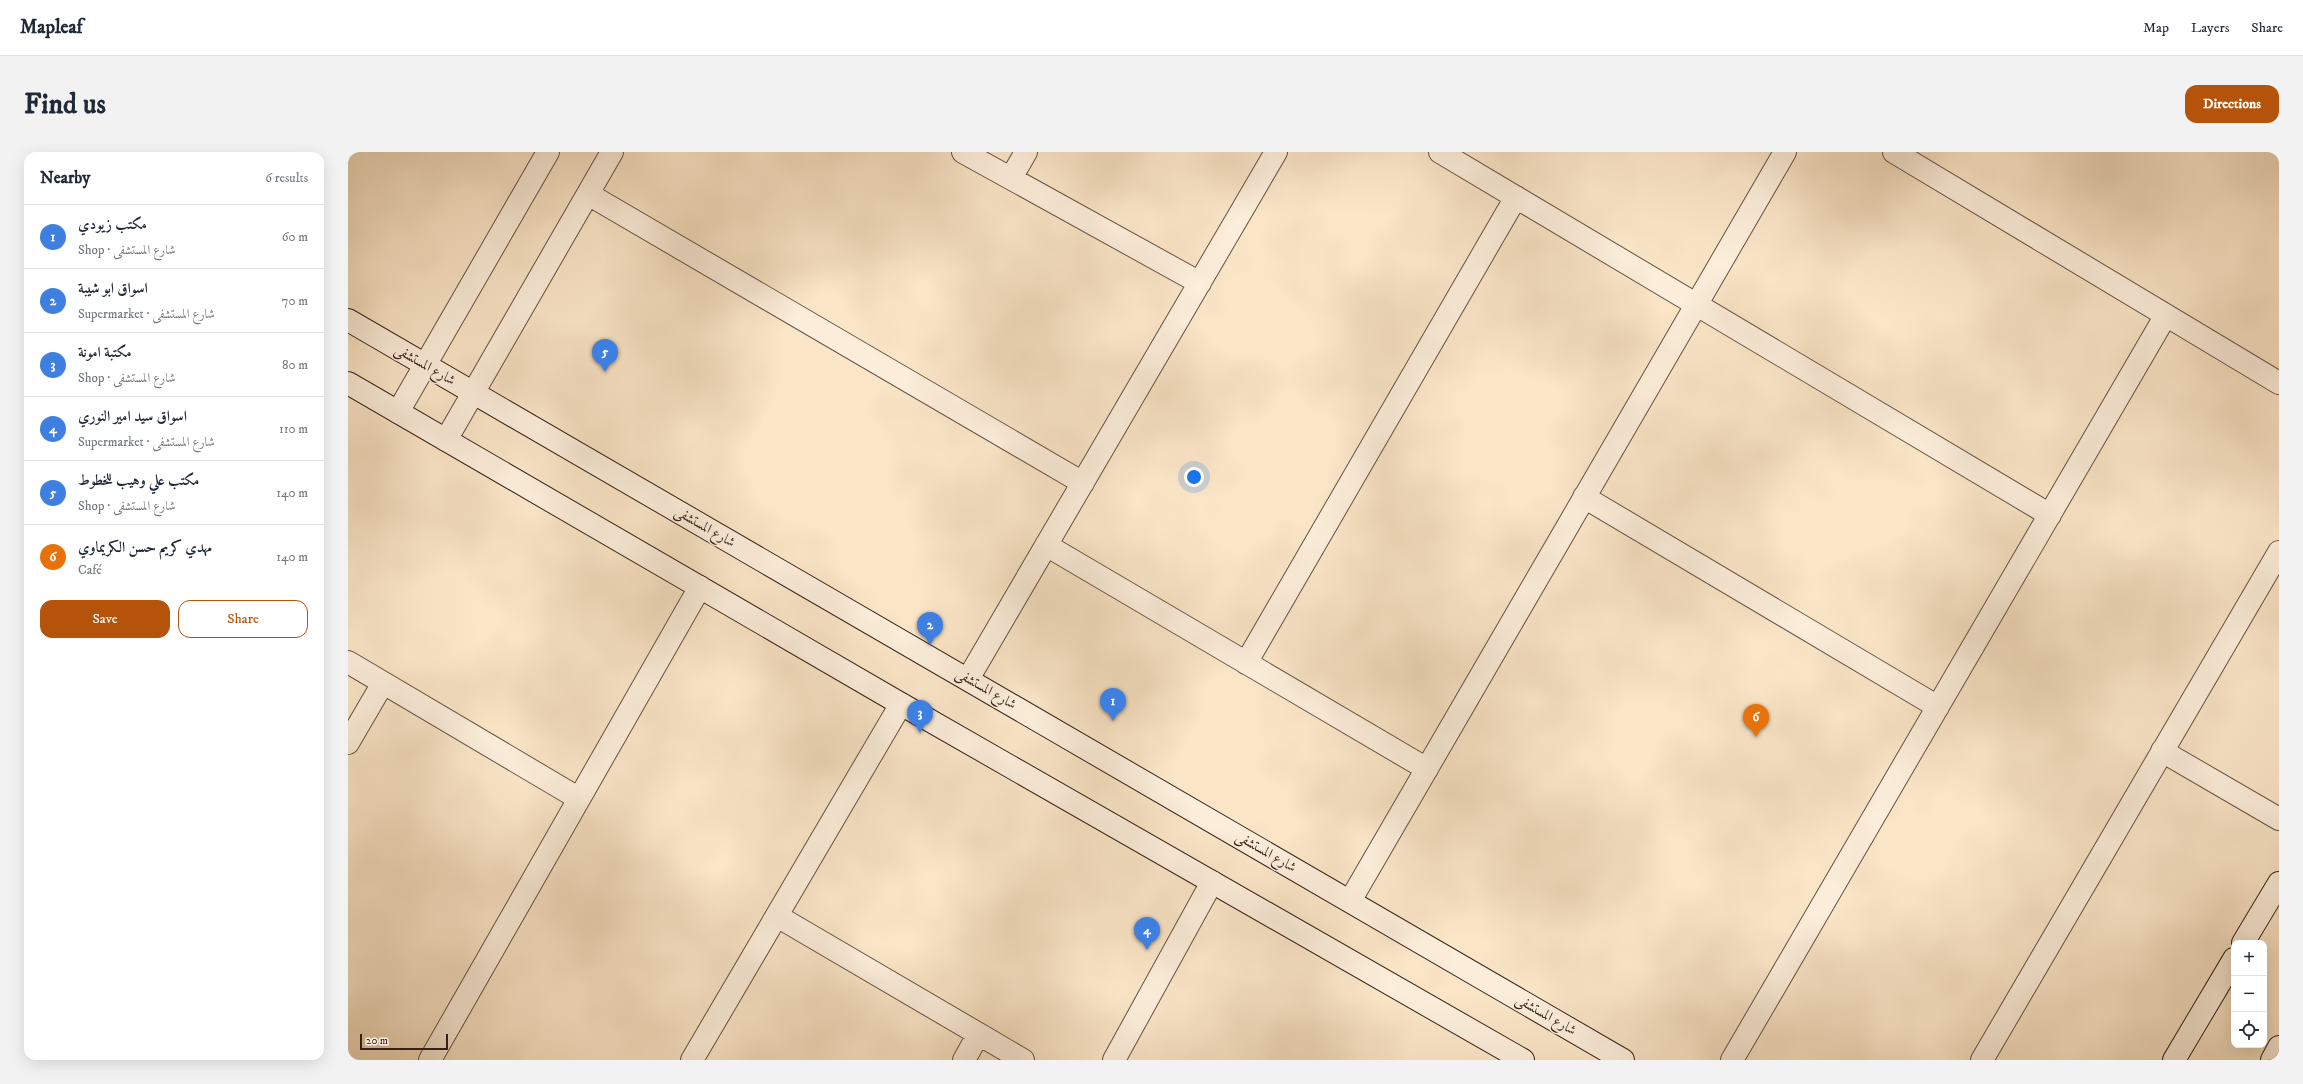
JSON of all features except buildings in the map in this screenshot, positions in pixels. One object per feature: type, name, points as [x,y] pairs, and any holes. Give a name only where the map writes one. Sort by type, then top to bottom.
[{"type":"street","points":[[398,412],[548,152]]},
{"type":"street","points":[[446,440],[612,152]]},
{"type":"street","points":[[963,152],[1200,283]]},
{"type":"street","points":[[1011,178],[1026,152]]},
{"type":"street","points":[[968,678],[1276,152]]},
{"type":"street","points":[[1440,152],[1697,303],[2050,515]]},
{"type":"street","points":[[1350,901],[1785,152]]},
{"type":"street","points":[[1894,152],[2279,383]]},
{"type":"street","points":[[588,194],[1083,483]]},
{"type":"street","points":[[1246,663],[1516,197]]},
{"type":"street","points":[[1732,1060],[2166,315]]},
{"type":"street","name":"شارع المستشفى","points":[[348,320],[968,678],[1623,1060]]},
{"type":"street","points":[[348,383],[901,704],[1523,1060]]},
{"type":"street","points":[[1584,497],[1938,707]]},
{"type":"street","points":[[1046,545],[1427,769]]},
{"type":"street","points":[[1982,1060],[2279,552]]},
{"type":"street","points":[[430,1060],[578,798],[700,587]]},
{"type":"street","points":[[348,662],[578,798]]},
{"type":"street","points":[[348,743],[383,683]]},
{"type":"street","points":[[692,1060],[901,704]]},
{"type":"street","points":[[2162,751],[2279,819]]},
{"type":"street","points":[[1114,1060],[1212,882]]},
{"type":"street","points":[[2245,940],[2279,883]]},
{"type":"street","points":[[777,916],[1023,1060]]},
{"type":"street","points":[[2174,1060],[2231,964]]},
{"type":"street","points":[[964,1060],[978,1035]]},
{"type":"street","points":[[2272,1060],[2279,1047]]},
{"type":"place","name":"مكتب علي وهيب للخطوط","points":[[605,372]]},
{"type":"place","name":"اسواق ابو شيبة","points":[[930,645]]},
{"type":"place","name":"مكتب زيودي","points":[[1113,721]]},
{"type":"place","name":"مكتبة امونة","points":[[920,733]]},
{"type":"place","name":"مهدي كريم حسن الكريماوي","points":[[1756,737]]},
{"type":"place","name":"اسواق سيد امير النوري","points":[[1147,950]]}]
